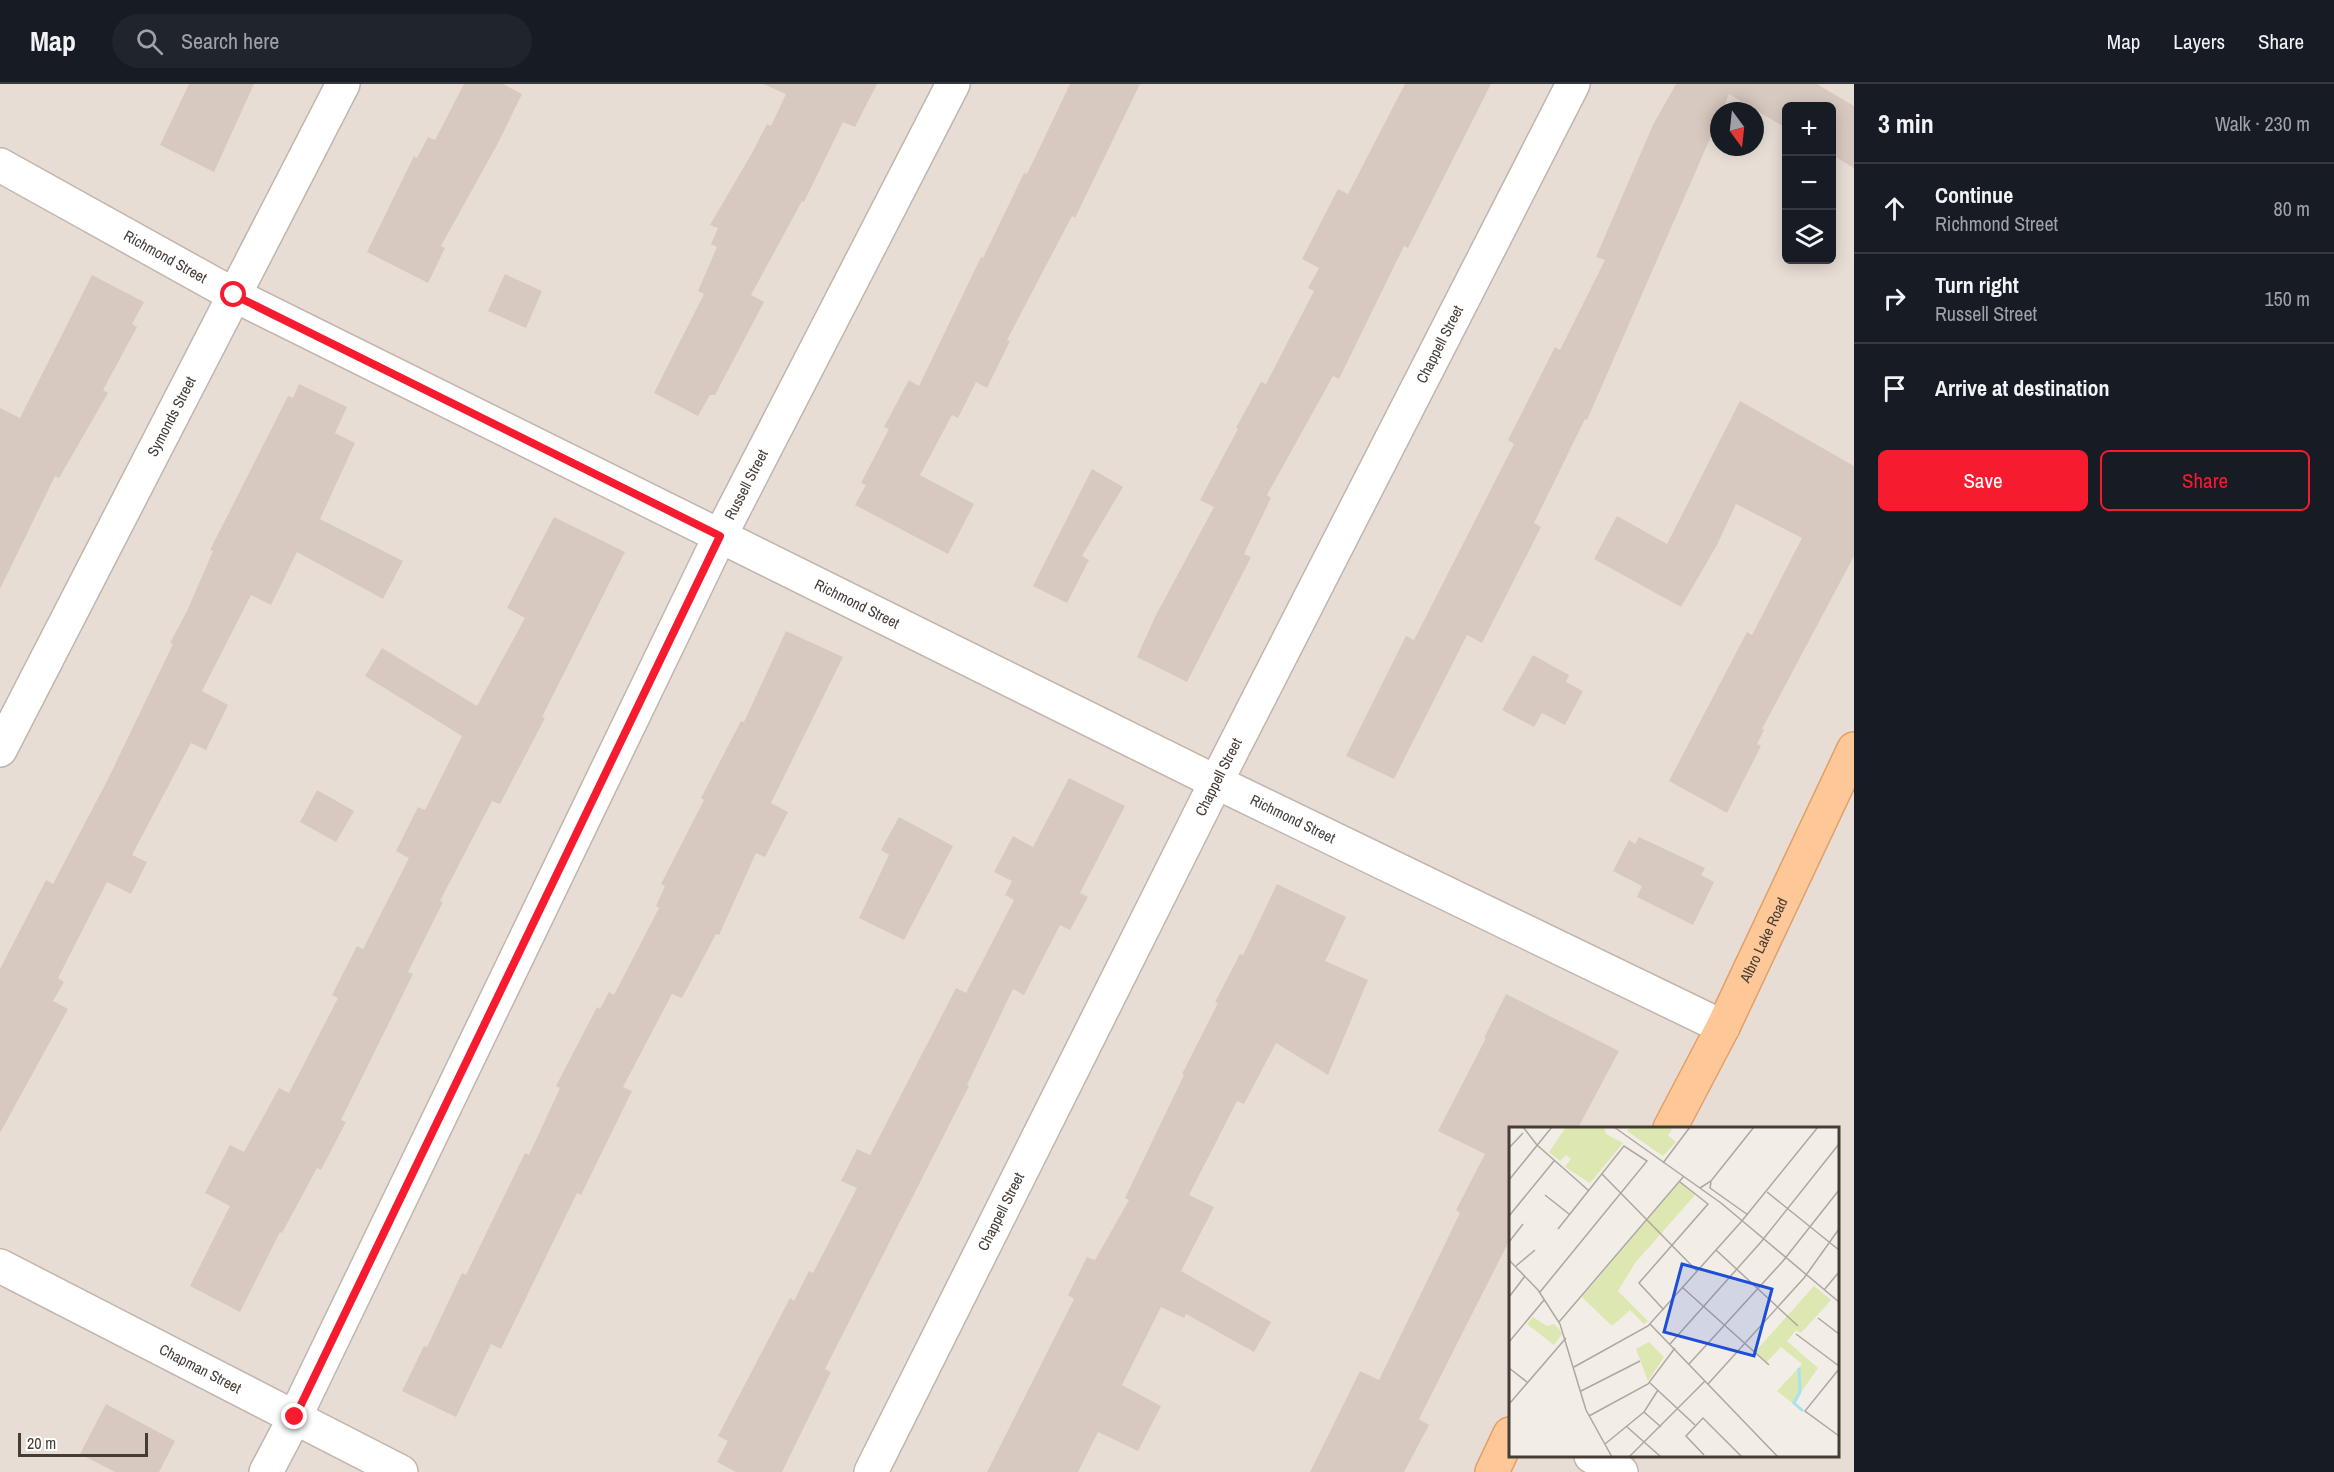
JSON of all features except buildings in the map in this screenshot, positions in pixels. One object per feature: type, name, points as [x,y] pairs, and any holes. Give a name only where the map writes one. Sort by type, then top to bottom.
[{"type":"main road","name":"Albro Lake Road","points":[[1671,1127],[1723,1027],[1854,749]]},
{"type":"main road","points":[[1492,1472],[1509,1436]]},
{"type":"street","name":"Symonds Street","points":[[0,750],[343,84]]},
{"type":"street","name":"Russell Street","points":[[266,1472],[295,1417],[720,536],[953,84]]},
{"type":"street","name":"Chappell Street","points":[[871,1472],[1216,782],[1573,84]]},
{"type":"street","name":"Richmond Street","points":[[0,165],[234,295],[1216,782],[1723,1027]]},
{"type":"street","name":"Chapman Street","points":[[0,1266],[401,1472]]},
{"type":"street","points":[[1595,1457],[1621,1472]]},
{"type":"shaded area","points":[[0,84],[1854,84],[1854,1472],[0,1472]]},
{"type":"route","points":[[234,295],[720,536],[295,1417]]}]
